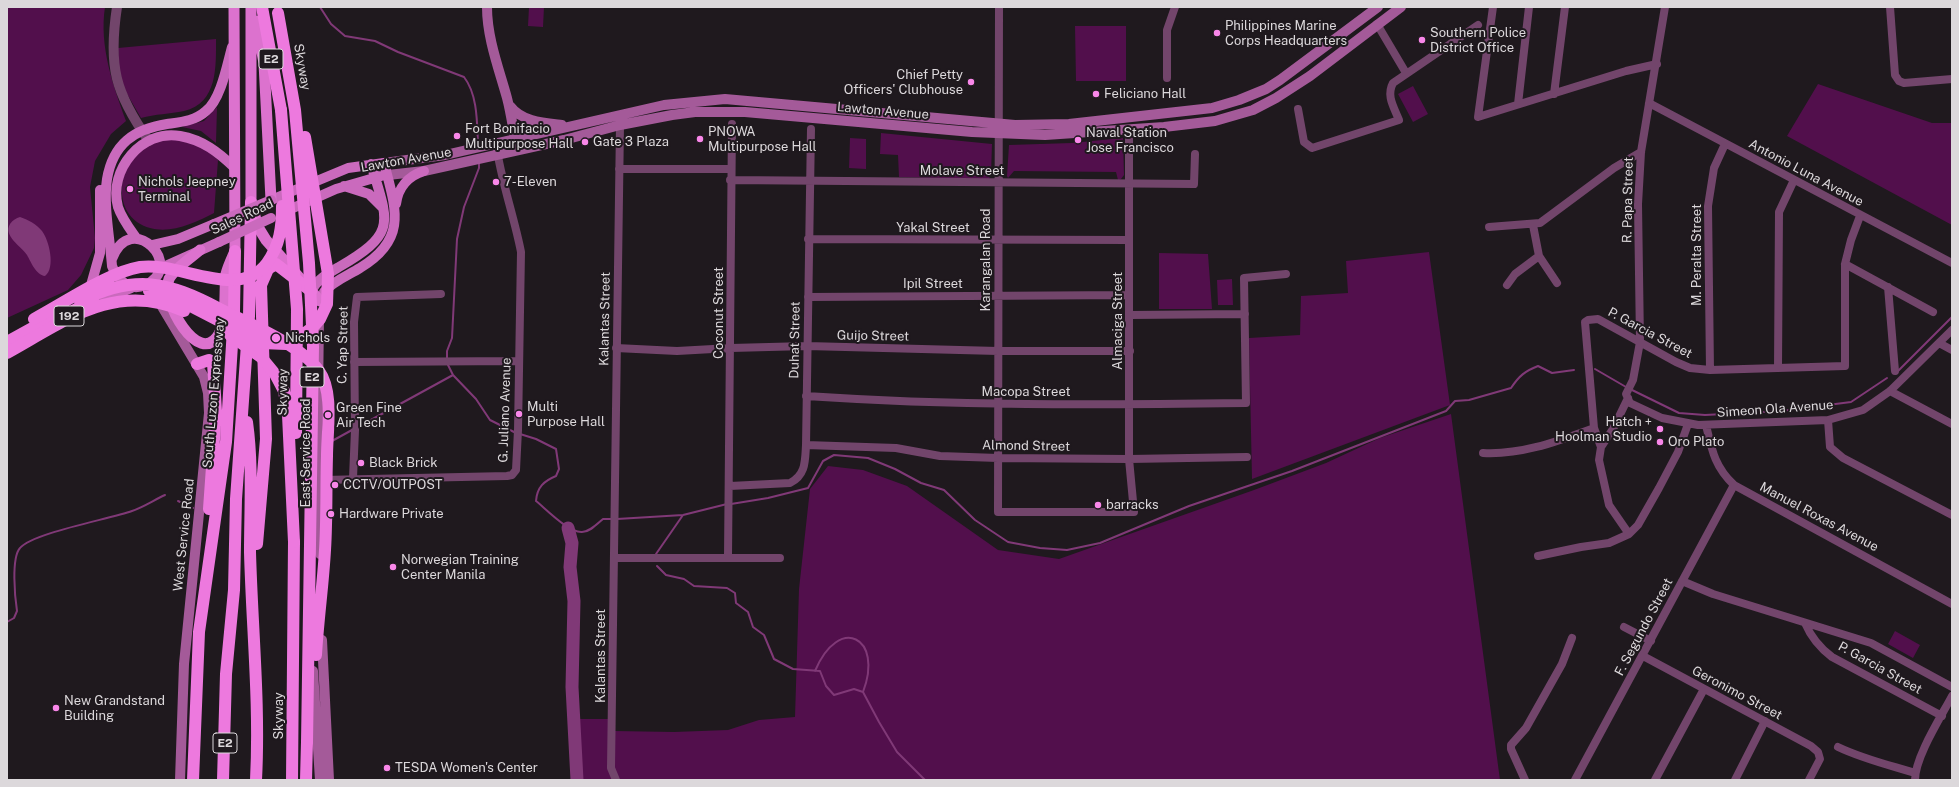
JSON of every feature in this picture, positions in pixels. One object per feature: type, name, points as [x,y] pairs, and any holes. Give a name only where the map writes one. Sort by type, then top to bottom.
[{"type":"highway","name":"South Luzon Expressway","points":[[193,780],[199,632],[226,442],[234,312],[234,7]]},
{"type":"highway","points":[[252,7],[264,63],[271,200]]},
{"type":"highway","name":"E2","points":[[223,780],[226,674],[233,611],[236,499],[249,316],[252,7]]},
{"type":"highway","name":"Skyway","points":[[262,7],[281,110],[297,309],[298,347],[294,542],[292,780]]},
{"type":"highway","points":[[7,348],[94,300],[130,291],[153,292],[173,297],[262,343],[286,344],[302,336],[320,319],[327,304],[328,274],[299,92],[278,10]]},
{"type":"highway","name":"Skyway","points":[[278,10],[295,110],[312,304],[313,347],[306,780]]},
{"type":"highway","points":[[7,333],[112,276],[131,269],[158,266],[228,280],[246,278],[258,272],[273,254],[278,244],[282,225],[281,110]]},
{"type":"highway","points":[[251,202],[258,227],[266,240],[320,301]]},
{"type":"highway","points":[[200,250],[171,277],[167,289],[166,304],[192,339],[202,343],[214,340],[219,336],[222,328],[226,275],[235,251]]},
{"type":"highway","points":[[252,579],[259,534],[266,439],[261,285],[267,271],[271,266],[276,264],[311,291]]},
{"type":"highway","points":[[7,342],[80,301],[109,288],[131,284],[150,284],[172,288],[192,294],[280,340],[297,351],[318,369],[323,377],[328,395],[325,551],[314,692],[307,742]]},
{"type":"highway","points":[[7,353],[83,310],[114,301],[146,300],[170,305],[235,338],[265,361],[275,374],[284,392],[288,414],[294,542]]},
{"type":"highway","points":[[197,364],[209,360],[213,363],[215,372],[216,412],[209,513],[212,543]]},
{"type":"highway","name":"E2","points":[[244,397],[251,471],[252,579],[257,726],[256,780]]},
{"type":"main road","points":[[487,7],[494,54],[509,104],[518,150]]},
{"type":"main road","name":"Lawton Avenue","points":[[340,187],[375,177],[424,171],[468,161],[515,139],[664,105],[724,100],[1015,124],[1069,124],[1212,108],[1266,89],[1378,7]]},
{"type":"main road","name":"Lawton Avenue","points":[[329,175],[348,168],[445,155],[468,150],[518,150],[620,126],[672,115],[695,112],[745,112],[998,134],[1069,135],[1215,121],[1253,110],[1276,98],[1304,80],[1401,7]]},
{"type":"main road","points":[[134,286],[120,280],[112,263],[106,191],[110,168],[118,150],[125,142],[141,130],[196,118],[207,111],[214,103],[225,73],[235,38]]},
{"type":"main road","points":[[509,104],[515,112],[522,117],[545,123],[571,126]]},
{"type":"main road","points":[[145,285],[157,273],[160,260],[152,245],[136,239],[121,216],[116,194],[118,183],[127,159],[149,141],[168,136],[179,136],[196,140],[209,146],[235,168]]},
{"type":"main road","points":[[384,163],[396,212]]},
{"type":"main road","points":[[311,291],[320,279],[373,245],[384,225],[384,210],[372,164]]},
{"type":"main road","points":[[91,285],[100,253],[100,182],[102,175],[110,168]]},
{"type":"main road","points":[[320,301],[328,287],[371,260],[386,247],[394,232],[396,199],[402,186],[416,174],[424,171]]},
{"type":"main road","name":"Sales Road","points":[[152,245],[178,239],[329,175]]},
{"type":"main road","points":[[340,187],[369,194],[377,200],[384,210]]},
{"type":"main road","name":"Sales Road","points":[[157,273],[200,250],[340,187]]},
{"type":"main road","name":"192","points":[[7,336],[84,292],[112,263],[115,251],[121,244],[128,240],[136,239]]},
{"type":"main road","name":"West Service Road","points":[[157,273],[166,304],[204,377],[208,393],[209,413],[184,664],[180,780]]},
{"type":"main road","name":"192","points":[[7,353],[83,308],[134,286],[145,285]]},
{"type":"main road","name":"West Service Road","points":[[145,285],[166,304]]},
{"type":"main road","name":"East Service Road","points":[[311,291],[309,304],[313,480],[322,665],[320,780]]},
{"type":"main road","points":[[98,302],[141,300],[166,304]]},
{"type":"main road","name":"East Service Road","points":[[313,480],[320,301]]},
{"type":"main road","name":"East Service Road","points":[[322,728],[330,780]]},
{"type":"street","points":[[116,7],[113,35],[115,75],[129,112],[149,141]]},
{"type":"street","name":"Karangalan Road","points":[[999,7],[998,512],[1134,512]]},
{"type":"street","points":[[1167,78],[1167,30],[1175,7]]},
{"type":"street","points":[[1493,7],[1478,117],[1626,71],[1657,64]]},
{"type":"street","points":[[1518,104],[1530,7]]},
{"type":"street","points":[[1554,94],[1565,7]]},
{"type":"street","name":"R. Papa Street","points":[[1601,447],[1614,429],[1633,380],[1640,342],[1638,204],[1641,152],[1657,64],[1665,7]]},
{"type":"street","points":[[1890,7],[1895,75],[1899,81],[1904,83],[1952,79]]},
{"type":"street","points":[[1377,24],[1406,73]]},
{"type":"street","points":[[1298,109],[1304,142],[1308,147],[1312,148],[1399,120],[1390,99],[1390,89],[1393,83],[1478,25]]},
{"type":"street","name":"Antonio Luna Avenue","points":[[1649,103],[1860,216],[1952,263]]},
{"type":"street","name":"Coconut Street","points":[[728,557],[731,348],[730,169],[732,124]]},
{"type":"street","name":"Kalantas Street","points":[[616,780],[611,768],[620,126]]},
{"type":"street","name":"Duhat Street","points":[[730,486],[790,483],[798,479],[804,469],[806,445],[808,239],[811,129]]},
{"type":"street","name":"Almaciga Street","points":[[1129,130],[1129,459],[1134,512]]},
{"type":"street","name":"M. Peralta Street","points":[[1710,370],[1708,206],[1714,168],[1726,144]]},
{"type":"street","name":"G. Juliano Avenue","points":[[313,480],[507,476],[512,475],[516,470],[518,443],[521,252],[492,150]]},
{"type":"street","points":[[1489,227],[1532,225],[1540,223],[1614,168],[1641,152]]},
{"type":"street","name":"Molave Street","points":[[730,180],[810,182],[1194,184],[1195,154]]},
{"type":"street","points":[[619,169],[730,169]]},
{"type":"street","points":[[1778,368],[1779,212],[1794,180]]},
{"type":"street","name":"P. Garcia Street","points":[[1629,534],[1609,505],[1599,460],[1601,447],[1594,428],[1586,322],[1591,319],[1598,319],[1640,342],[1653,351],[1690,368],[1710,370],[1845,366],[1845,264],[1851,240],[1860,216]]},
{"type":"street","points":[[1532,225],[1539,256],[1557,283]]},
{"type":"street","name":"Yakal Street","points":[[808,239],[1129,240]]},
{"type":"street","points":[[1507,285],[1515,274],[1539,256]]},
{"type":"street","points":[[1845,264],[1933,312]]},
{"type":"street","points":[[1130,315],[1244,314],[1244,278],[1286,274]]},
{"type":"street","points":[[1888,287],[1894,371]]},
{"type":"street","name":"C. Yap Street","points":[[353,478],[355,430],[354,322],[357,298],[441,294]]},
{"type":"street","name":"Ipil Street","points":[[808,296],[1129,295]]},
{"type":"street","name":"Macopa Street","points":[[806,396],[891,402],[998,404],[1246,403],[1244,314]]},
{"type":"street","name":"Simeon Ola Avenue","points":[[1627,396],[1630,403],[1649,414],[1688,424],[1706,425],[1828,420],[1863,410],[1890,391],[1952,330]]},
{"type":"street","points":[[1939,343],[1952,350]]},
{"type":"street","name":"Guijo Street","points":[[616,348],[677,351],[807,346],[998,351],[1130,351]]},
{"type":"street","points":[[354,362],[519,362]]},
{"type":"street","points":[[1890,391],[1952,424]]},
{"type":"street","points":[[1828,420],[1830,447],[1843,458],[1952,515]]},
{"type":"street","points":[[1538,556],[1609,543],[1629,534],[1638,525],[1659,488],[1678,452],[1688,424]]},
{"type":"street","name":"Manuel Roxas Avenue","points":[[1706,425],[1714,458],[1723,474],[1734,485],[1952,604]]},
{"type":"street","points":[[1483,453],[1504,454],[1541,446],[1594,428]]},
{"type":"street","name":"Almond Street","points":[[806,445],[896,448],[940,456],[998,458],[1129,459],[1247,457]]},
{"type":"street","name":"F. Segundo Street","points":[[1575,780],[1734,485]]},
{"type":"street","points":[[614,558],[780,558]]},
{"type":"street","points":[[1682,581],[1713,594],[1805,623],[1827,628],[1871,643],[1952,687]]},
{"type":"street","name":"P. Garcia Street","points":[[1805,623],[1818,644],[1832,657],[1942,716]]},
{"type":"street","points":[[1624,627],[1651,641]]},
{"type":"street","points":[[1525,780],[1511,749],[1511,745],[1526,728],[1562,664],[1572,638]]},
{"type":"street","name":"Geronimo Street","points":[[1643,656],[1811,746],[1818,752],[1820,759],[1809,780]]},
{"type":"street","points":[[1655,780],[1704,689]]},
{"type":"street","points":[[1838,747],[1853,754],[1915,776],[1919,760],[1952,696]]},
{"type":"street","points":[[1735,780],[1765,721]]},
{"type":"shaded area","points":[[7,7],[105,7],[104,36],[108,65],[126,121],[111,134],[95,161],[90,187],[95,238],[94,248],[81,275],[68,290],[7,318]]},
{"type":"shaded area","points":[[529,7],[544,7],[543,27],[528,26]]},
{"type":"shaded area","points":[[1075,26],[1126,26],[1126,81],[1076,81]]},
{"type":"shaded area","points":[[216,39],[216,61],[213,82],[209,92],[203,100],[195,107],[184,111],[141,118],[123,87],[119,75],[118,48]]},
{"type":"shaded area","points":[[1818,84],[1932,123],[1952,123],[1952,225],[1787,136]]},
{"type":"shaded area","points":[[1413,86],[1428,114],[1413,122],[1398,94]]},
{"type":"shaded area","points":[[217,107],[216,143],[201,131],[182,127],[204,121]]},
{"type":"shaded area","points":[[881,133],[992,144],[991,174],[989,179],[899,177],[898,155],[880,154]]},
{"type":"shaded area","points":[[850,138],[866,139],[866,169],[849,168]]},
{"type":"shaded area","points":[[1123,138],[1124,175],[1118,180],[1116,172],[1014,171],[1008,178],[1007,176],[1009,145],[1072,143]]},
{"type":"shaded area","points":[[161,139],[185,141],[198,145],[218,160],[214,213],[191,224],[166,230],[150,228],[138,223],[130,215],[124,205],[122,194],[122,182],[131,160],[139,151]]},
{"type":"shaded area","points":[[20,217],[37,226],[45,235],[51,261],[48,272],[45,276],[36,271],[27,255],[9,233],[8,228],[10,224],[15,219]]},
{"type":"shaded area","points":[[1429,252],[1450,405],[1252,479],[1249,338],[1300,335],[1301,296],[1348,293],[1346,261]]},
{"type":"shaded area","points":[[1159,253],[1208,254],[1212,309],[1159,309]]},
{"type":"shaded area","points":[[1232,279],[1233,305],[1218,305],[1217,280]]},
{"type":"shaded area","points":[[1451,414],[1500,780],[576,780],[574,719],[613,719],[614,731],[674,732],[728,730],[759,720],[795,717],[799,589],[810,489],[828,466],[863,470],[907,486],[998,550],[1059,559],[1254,490],[1326,463],[1380,438]]},
{"type":"shaded area","points":[[1895,631],[1920,645],[1913,658],[1888,644]]},
{"type":"waterway","points":[[320,7],[331,24],[345,36],[375,41],[398,52],[464,77],[472,92],[476,110],[478,145]]},
{"type":"waterway","points":[[447,358],[447,351],[452,338],[457,239],[464,207],[479,168],[479,162]]},
{"type":"waterway","points":[[1898,371],[1952,317]]},
{"type":"waterway","points":[[447,363],[453,375],[476,399],[490,420],[516,433]]},
{"type":"waterway","points":[[731,504],[768,498],[808,488],[823,461],[834,455],[868,458],[895,469],[921,483],[944,490],[975,520],[1008,542],[1040,548],[1067,550],[1100,543],[1189,506],[1292,471],[1446,411],[1455,401],[1469,400],[1511,388],[1523,374],[1538,366],[1552,373],[1574,370]]},
{"type":"waterway","points":[[1595,369],[1626,387]]},
{"type":"waterway","points":[[358,427],[453,375]]},
{"type":"waterway","points":[[1630,389],[1679,413],[1705,415],[1781,411],[1851,402],[1887,378]]},
{"type":"waterway","points":[[332,441],[352,430]]},
{"type":"waterway","points":[[520,434],[536,439],[556,449],[559,469],[556,476],[542,485],[538,492],[536,501],[564,525],[577,531],[588,531],[603,519],[612,519]]},
{"type":"waterway","points":[[7,622],[14,618],[17,611],[15,560],[20,548],[27,542],[55,532],[141,508],[165,495]]},
{"type":"waterway","points":[[178,501],[193,508]]},
{"type":"waterway","points":[[617,519],[683,515],[727,504]]},
{"type":"waterway","points":[[656,554],[683,515]]},
{"type":"waterway","points":[[568,528],[572,543],[570,567],[574,601],[572,687],[577,780]]},
{"type":"waterway","points":[[657,566],[666,575],[684,579],[694,586],[727,588],[735,593],[736,603],[748,612],[753,627],[764,635],[774,659],[793,669],[820,671],[826,686],[834,695],[854,689],[863,692],[897,752],[925,780]]},
{"type":"waterway","points":[[815,671],[825,653],[836,642],[846,638],[856,640],[863,646],[868,658],[868,673],[863,692]]},
{"type":"place","name":"Philippines Marine Corps Headquarters","points":[[1217,33]]},
{"type":"place","name":"Southern Police District Office","points":[[1422,40]]},
{"type":"place","name":"Chief Petty Officers' Clubhouse","points":[[971,82]]},
{"type":"place","name":"Feliciano Hall","points":[[1096,94]]},
{"type":"place","name":"Fort Bonifacio Multipurpose Hall","points":[[457,136]]},
{"type":"place","name":"PNOWA Multipurpose Hall","points":[[700,139]]},
{"type":"place","name":"Naval Station Jose Francisco","points":[[1078,140]]},
{"type":"place","name":"Gate 3 Plaza","points":[[585,142]]},
{"type":"place","name":"7-Eleven","points":[[496,182]]},
{"type":"place","name":"Nichols Jeepney Terminal","points":[[130,189]]},
{"type":"place","name":"Nichols","points":[[276,338]]},
{"type":"place","name":"Multi Purpose Hall","points":[[519,414]]},
{"type":"place","name":"Green Fine Air Tech","points":[[328,415]]},
{"type":"place","name":"Hatch + Hoolman Studio","points":[[1660,429]]},
{"type":"place","name":"Oro Plato","points":[[1660,442]]},
{"type":"place","name":"Black Brick","points":[[361,463]]},
{"type":"place","name":"CCTV/OUTPOST","points":[[335,485]]},
{"type":"place","name":"barracks","points":[[1098,505]]},
{"type":"place","name":"Hardware Private","points":[[331,514]]},
{"type":"place","name":"Norwegian Training Center Manila","points":[[393,567]]},
{"type":"place","name":"New Grandstand Building","points":[[56,708]]},
{"type":"place","name":"TESDA Women's Center","points":[[387,768]]}]
